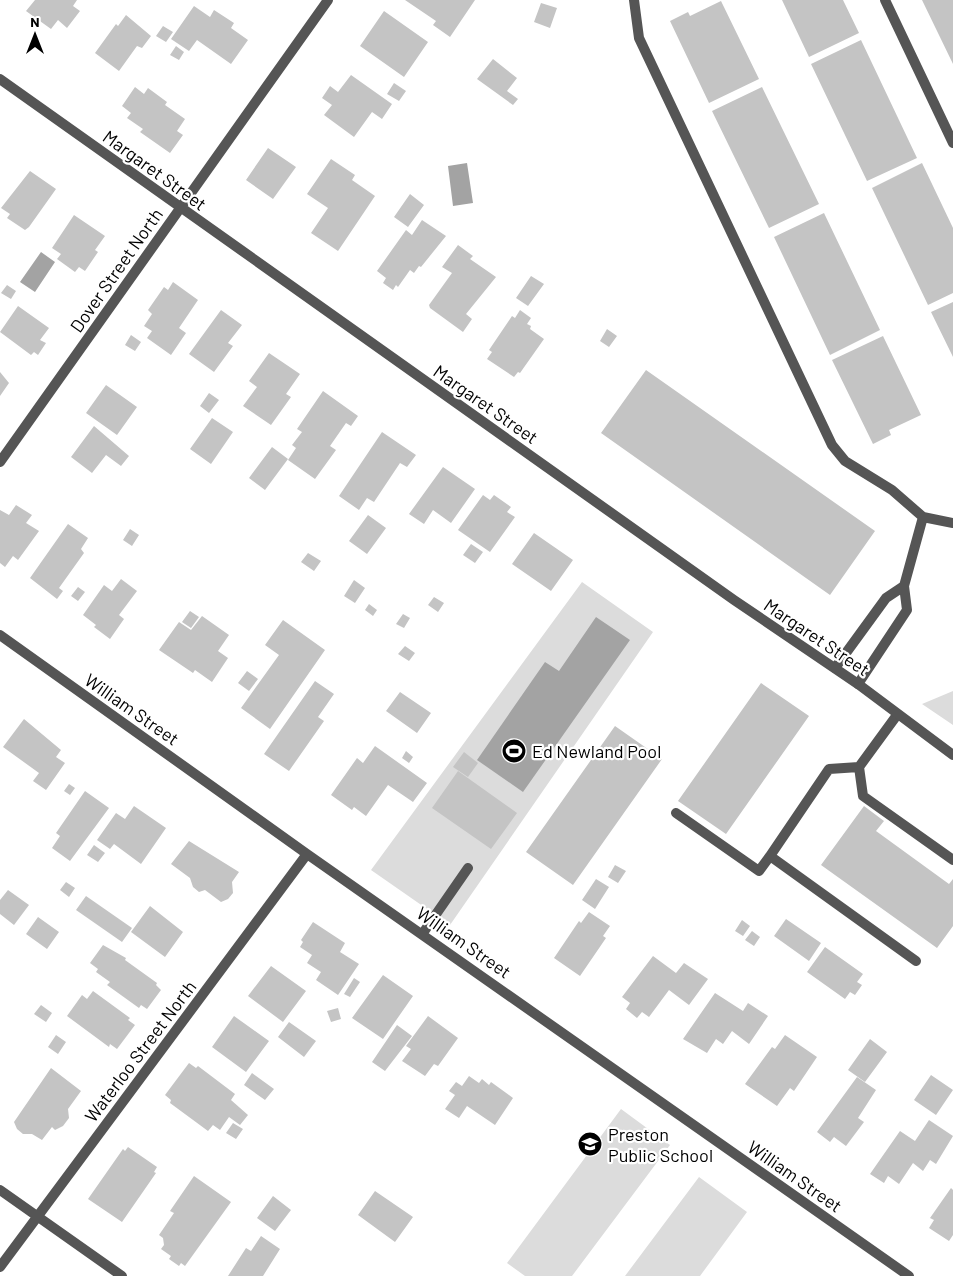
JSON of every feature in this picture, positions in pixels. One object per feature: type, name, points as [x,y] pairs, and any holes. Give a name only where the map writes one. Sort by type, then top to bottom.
[{"type":"street","name":"Dover Street North","points":[[0,462],[328,0]]},
{"type":"street","points":[[634,0],[639,38],[832,445],[845,461],[892,490],[923,517],[953,523]]},
{"type":"street","points":[[885,0],[953,143]]},
{"type":"street","name":"Margaret Street","points":[[0,79],[726,594],[858,684],[953,755]]},
{"type":"street","points":[[858,684],[907,610],[904,586],[923,517]]},
{"type":"street","points":[[835,668],[886,598],[904,586]]},
{"type":"street","name":"William Street","points":[[0,635],[307,854],[423,933],[908,1276]]},
{"type":"street","points":[[897,715],[859,767],[863,796],[953,860]]},
{"type":"street","points":[[676,813],[759,871],[829,769],[859,767]]},
{"type":"street","name":"Waterloo Street North","points":[[0,1267],[307,854]]},
{"type":"street","points":[[770,856],[916,961]]},
{"type":"street","points":[[423,933],[468,868]]},
{"type":"street","points":[[0,1190],[122,1276]]},
{"type":"shaded area","points":[[467,163],[473,203],[453,206],[448,166]]},
{"type":"shaded area","points":[[41,252],[55,262],[35,292],[20,282]]},
{"type":"shaded area","name":"Ed Newland Pool","points":[[582,582],[653,632],[450,925],[371,870]]},
{"type":"shaded area","points":[[596,617],[630,640],[523,792],[477,760],[545,662],[559,671]]},
{"type":"shaded area","points":[[953,691],[953,725],[922,704]]},
{"type":"shaded area","points":[[621,1109],[670,1145],[572,1276],[525,1276],[507,1263]]},
{"type":"shaded area","points":[[699,1177],[747,1212],[700,1276],[625,1276]]},
{"type":"building","points":[[35,0],[77,0],[73,6],[80,11],[67,28],[58,20],[51,29],[26,11]]},
{"type":"building","points":[[405,0],[475,0],[450,37],[433,25],[436,21]]},
{"type":"building","points":[[782,0],[843,0],[859,33],[809,57]]},
{"type":"building","points":[[922,0],[953,0],[953,64]]},
{"type":"building","points":[[721,1],[759,79],[709,103],[670,21],[688,12],[690,16]]},
{"type":"building","points":[[541,3],[557,8],[550,28],[534,22]]},
{"type":"building","points":[[194,6],[210,17],[214,10],[234,23],[231,28],[248,40],[231,64],[197,40],[189,51],[171,39]]},
{"type":"building","points":[[384,11],[428,42],[404,77],[360,46]]},
{"type":"building","points":[[126,15],[151,36],[142,48],[137,46],[119,71],[95,53],[116,24],[118,26]]},
{"type":"building","points":[[163,26],[173,32],[166,42],[156,36]]},
{"type":"building","points":[[861,40],[917,158],[867,181],[811,64]]},
{"type":"building","points":[[176,46],[184,52],[179,60],[170,55]]},
{"type":"building","points":[[493,59],[517,78],[507,91],[518,99],[513,105],[477,79]]},
{"type":"building","points":[[351,75],[392,104],[382,119],[372,112],[354,137],[324,115],[332,105],[322,98],[330,86],[338,92]]},
{"type":"building","points":[[394,83],[406,91],[399,101],[387,94]]},
{"type":"building","points":[[135,87],[144,94],[148,88],[167,102],[165,105],[185,119],[177,131],[183,135],[170,153],[140,132],[143,129],[127,118],[131,113],[122,106]]},
{"type":"building","points":[[762,87],[819,204],[769,228],[712,111]]},
{"type":"building","points":[[268,148],[296,167],[273,199],[246,180]]},
{"type":"building","points":[[331,159],[355,175],[352,180],[375,196],[338,251],[311,233],[328,208],[307,194]]},
{"type":"building","points":[[922,163],[953,228],[953,293],[928,305],[872,188]]},
{"type":"building","points":[[30,171],[56,189],[25,230],[7,218],[10,214],[1,208]]},
{"type":"building","points":[[410,194],[424,205],[408,227],[394,217]]},
{"type":"building","points":[[824,213],[880,330],[830,355],[774,237]]},
{"type":"building","points":[[74,215],[105,236],[95,250],[98,252],[85,271],[79,267],[75,272],[57,259],[61,254],[52,248]]},
{"type":"building","points":[[422,220],[446,236],[421,267],[419,266],[414,273],[410,270],[398,287],[396,285],[393,290],[383,283],[386,278],[377,271],[406,230],[412,235]]},
{"type":"building","points":[[458,245],[473,256],[470,259],[496,277],[466,314],[472,319],[463,332],[430,308],[429,305],[452,273],[442,267]]},
{"type":"building","points":[[531,276],[544,284],[528,306],[516,298]]},
{"type":"building","points":[[173,282],[198,300],[179,328],[186,333],[171,355],[147,338],[152,331],[144,326],[152,314],[148,310],[164,287],[168,290]]},
{"type":"building","points":[[7,285],[16,291],[11,299],[1,293]]},
{"type":"building","points":[[953,302],[953,357],[931,312]]},
{"type":"building","points":[[18,306],[49,328],[40,340],[46,343],[38,355],[34,352],[31,355],[0,332]]},
{"type":"building","points":[[221,310],[242,325],[228,343],[233,346],[214,372],[189,354]]},
{"type":"building","points":[[520,310],[531,318],[527,324],[531,326],[530,329],[544,339],[520,373],[518,372],[514,377],[487,359],[492,352],[489,350],[512,316],[515,318]]},
{"type":"building","points":[[607,329],[617,336],[609,347],[600,341]]},
{"type":"building","points":[[131,335],[141,342],[135,351],[125,345]]},
{"type":"building","points":[[883,336],[921,415],[889,430],[891,435],[873,444],[832,360]]},
{"type":"building","points":[[269,353],[300,374],[286,394],[291,397],[271,425],[243,406],[257,387],[249,381]]},
{"type":"building","points":[[646,370],[875,531],[830,595],[601,433]]},
{"type":"building","points":[[0,372],[9,383],[0,396]]},
{"type":"building","points":[[106,385],[137,407],[117,435],[86,413]]},
{"type":"building","points":[[323,391],[358,416],[351,426],[346,423],[330,446],[336,450],[315,479],[288,460],[296,448],[292,445],[302,432],[297,429]]},
{"type":"building","points":[[209,393],[219,400],[209,413],[200,406]]},
{"type":"building","points":[[212,418],[233,432],[211,464],[190,449]]},
{"type":"building","points":[[94,426],[129,456],[121,466],[106,455],[92,473],[71,457]]},
{"type":"building","points":[[382,432],[416,455],[407,467],[400,463],[374,502],[367,498],[359,510],[339,496]]},
{"type":"building","points":[[272,447],[288,459],[265,490],[249,478]]},
{"type":"building","points":[[443,467],[475,489],[451,523],[433,510],[424,524],[409,514]]},
{"type":"building","points":[[483,495],[490,500],[494,495],[511,507],[507,512],[515,517],[490,552],[458,530]]},
{"type":"building","points":[[16,505],[32,515],[26,523],[39,531],[18,560],[13,556],[5,567],[0,563],[0,510],[9,515]]},
{"type":"building","points":[[368,515],[386,528],[367,554],[349,541]]},
{"type":"building","points":[[68,524],[88,538],[81,549],[84,553],[59,588],[63,591],[57,599],[30,578]]},
{"type":"building","points":[[130,529],[139,535],[132,546],[123,540]]},
{"type":"building","points":[[534,533],[573,560],[551,591],[512,564]]},
{"type":"building","points":[[471,544],[483,552],[475,563],[463,555]]},
{"type":"building","points":[[308,553],[321,561],[314,571],[301,562]]},
{"type":"building","points":[[121,579],[137,591],[119,615],[124,619],[110,639],[94,627],[96,625],[83,615],[104,585],[112,591]]},
{"type":"building","points":[[354,580],[365,588],[355,603],[344,596]]},
{"type":"building","points":[[78,587],[85,592],[78,601],[71,596]]},
{"type":"building","points":[[434,597],[444,603],[438,612],[428,605]]},
{"type":"building","points":[[369,604],[377,610],[373,616],[365,610]]},
{"type":"building","points":[[190,611],[199,617],[191,628],[182,622]]},
{"type":"building","points":[[403,614],[410,618],[404,628],[396,624]]},
{"type":"building","points":[[202,616],[229,635],[218,651],[228,658],[212,682],[195,670],[193,673],[159,650],[179,622],[191,630]]},
{"type":"building","points":[[283,620],[325,650],[270,729],[241,708],[279,655],[265,645]]},
{"type":"building","points":[[405,646],[415,653],[409,661],[398,654]]},
{"type":"building","points":[[247,671],[258,679],[249,691],[238,683]]},
{"type":"building","points":[[315,681],[334,694],[318,717],[324,721],[289,771],[264,754]]},
{"type":"building","points":[[761,683],[809,716],[726,834],[678,801]]},
{"type":"building","points":[[400,692],[431,713],[417,733],[386,711]]},
{"type":"building","points":[[24,719],[61,750],[56,757],[65,763],[46,790],[33,781],[39,773],[3,747]]},
{"type":"building","points":[[615,726],[662,759],[573,885],[526,852]]},
{"type":"building","points":[[375,746],[427,783],[413,802],[388,785],[366,816],[354,807],[352,810],[331,795],[357,758],[363,763]]},
{"type":"building","points":[[406,751],[413,757],[409,763],[402,758]]},
{"type":"building","points":[[464,752],[478,763],[468,777],[453,767]]},
{"type":"building","points":[[458,771],[517,813],[491,849],[432,808]]},
{"type":"building","points":[[69,784],[75,788],[70,795],[64,791]]},
{"type":"building","points":[[85,791],[109,808],[70,861],[52,848],[60,836],[56,833]]},
{"type":"building","points":[[134,806],[166,828],[141,864],[114,844],[110,849],[97,840],[116,813],[125,819]]},
{"type":"building","points":[[864,806],[884,821],[876,831],[949,884],[953,879],[953,926],[937,948],[821,865]]},
{"type":"building","points":[[189,841],[239,872],[232,882],[233,893],[228,899],[221,902],[205,890],[199,892],[193,887],[190,878],[171,864]]},
{"type":"building","points":[[94,845],[105,853],[98,862],[87,855]]},
{"type":"building","points":[[615,865],[626,871],[618,883],[608,877]]},
{"type":"building","points":[[596,879],[609,887],[595,909],[582,900]]},
{"type":"building","points":[[66,882],[75,888],[69,897],[60,890]]},
{"type":"building","points":[[8,890],[29,905],[14,925],[0,914],[0,900]]},
{"type":"building","points":[[86,896],[132,928],[122,942],[76,910]]},
{"type":"building","points":[[150,906],[183,932],[165,957],[131,932]]},
{"type":"building","points":[[589,912],[610,926],[603,936],[606,938],[580,976],[554,958],[579,921],[581,923]]},
{"type":"building","points":[[38,917],[59,932],[47,949],[26,934]]},
{"type":"building","points":[[786,919],[821,943],[809,961],[774,936]]},
{"type":"building","points":[[742,920],[750,926],[743,936],[735,931]]},
{"type":"building","points":[[313,922],[345,943],[340,952],[359,964],[338,995],[316,980],[321,972],[307,963],[312,955],[300,947],[303,942],[301,940]]},
{"type":"building","points":[[752,931],[760,937],[754,946],[745,940]]},
{"type":"building","points":[[103,945],[126,958],[125,960],[157,983],[156,985],[161,990],[147,1009],[141,1005],[139,1008],[107,985],[110,982],[96,972],[98,969],[90,963]]},
{"type":"building","points":[[825,947],[863,974],[857,982],[862,985],[855,995],[850,992],[845,999],[807,972]]},
{"type":"building","points":[[653,956],[676,973],[684,963],[708,979],[689,1005],[669,990],[649,1017],[642,1012],[637,1018],[626,1009],[630,1003],[622,997]]},
{"type":"building","points":[[271,966],[306,991],[283,1022],[248,996]]},
{"type":"building","points":[[383,975],[413,996],[383,1039],[352,1018]]},
{"type":"building","points":[[354,978],[360,982],[350,997],[344,994]]},
{"type":"building","points":[[93,991],[130,1018],[128,1020],[135,1025],[117,1049],[110,1044],[109,1047],[67,1016],[82,995],[87,999]]},
{"type":"building","points":[[715,993],[743,1011],[748,1003],[768,1016],[749,1044],[732,1031],[723,1044],[716,1039],[707,1053],[683,1039]]},
{"type":"building","points":[[41,1005],[52,1013],[46,1022],[34,1014]]},
{"type":"building","points":[[338,1008],[341,1019],[331,1022],[327,1011]]},
{"type":"building","points":[[234,1016],[269,1041],[246,1072],[212,1047]]},
{"type":"building","points":[[428,1016],[458,1038],[438,1066],[434,1064],[425,1076],[402,1061],[411,1049],[406,1046]]},
{"type":"building","points":[[289,1022],[316,1041],[304,1057],[278,1037]]},
{"type":"building","points":[[397,1025],[412,1036],[385,1071],[372,1062]]},
{"type":"building","points":[[56,1035],[66,1042],[58,1054],[48,1047]]},
{"type":"building","points":[[785,1035],[817,1057],[794,1091],[790,1088],[777,1106],[745,1084],[772,1047],[775,1049]]},
{"type":"building","points":[[870,1039],[887,1052],[865,1082],[848,1070]]},
{"type":"building","points":[[189,1063],[196,1068],[198,1066],[235,1094],[231,1100],[248,1115],[240,1125],[229,1117],[220,1130],[213,1125],[208,1131],[170,1103],[171,1100],[165,1095]]},
{"type":"building","points":[[51,1068],[81,1091],[68,1109],[69,1118],[63,1126],[55,1130],[52,1127],[42,1140],[32,1134],[23,1134],[17,1129],[14,1122]]},
{"type":"building","points":[[252,1073],[274,1089],[265,1100],[244,1085]]},
{"type":"building","points":[[931,1075],[953,1090],[936,1115],[914,1100]]},
{"type":"building","points":[[469,1076],[479,1083],[482,1079],[489,1085],[491,1082],[513,1098],[495,1125],[467,1106],[459,1118],[445,1109],[455,1095],[449,1091],[456,1082],[462,1086]]},
{"type":"building","points":[[857,1077],[876,1090],[858,1118],[864,1122],[846,1146],[834,1137],[830,1142],[817,1132]]},
{"type":"building","points":[[929,1120],[953,1136],[936,1164],[930,1160],[923,1171],[913,1163],[899,1184],[888,1176],[884,1183],[870,1174],[900,1131],[915,1141]]},
{"type":"building","points":[[233,1123],[243,1129],[236,1139],[226,1133]]},
{"type":"building","points":[[128,1147],[157,1167],[154,1172],[156,1173],[122,1222],[88,1199],[123,1149],[125,1151]]},
{"type":"building","points":[[194,1176],[231,1202],[185,1266],[181,1263],[179,1266],[169,1259],[171,1256],[161,1249],[164,1245],[163,1238],[159,1235],[174,1213],[170,1211]]},
{"type":"building","points":[[951,1188],[953,1190],[953,1235],[949,1241],[929,1228],[934,1220],[930,1218]]},
{"type":"building","points":[[375,1191],[413,1217],[395,1242],[358,1215]]},
{"type":"building","points":[[273,1196],[291,1210],[275,1231],[257,1218]]},
{"type":"building","points":[[261,1236],[280,1249],[263,1276],[228,1276],[246,1248],[251,1251]]},
{"type":"place","name":"Ed Newland Pool","points":[[514,751]]},
{"type":"place","name":"Preston Public School","points":[[590,1144]]}]
